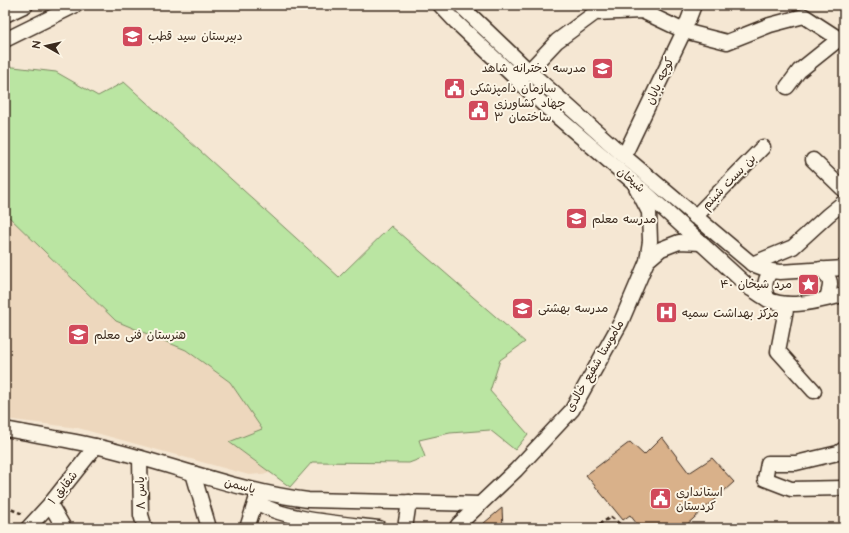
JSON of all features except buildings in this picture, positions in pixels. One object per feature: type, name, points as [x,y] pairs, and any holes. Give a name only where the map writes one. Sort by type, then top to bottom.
[{"type":"street","points":[[5,15],[26,5]]},
{"type":"street","points":[[5,40],[76,5]]},
{"type":"street","name":"شیخان","points":[[440,5],[546,107],[646,192],[751,289],[768,300],[787,304],[808,303],[844,294]]},
{"type":"street","name":"کوچه بابان","points":[[624,156],[684,32],[694,5]]},
{"type":"street","points":[[792,19],[799,5]]},
{"type":"street","name":"شیخان","points":[[463,6],[529,71],[624,156],[752,264],[771,271],[795,272],[844,268]]},
{"type":"street","points":[[519,81],[557,41],[595,13],[642,11],[684,32],[727,42],[770,25],[804,16],[842,41],[799,71],[787,87]]},
{"type":"street","name":"بن بست شبنم","points":[[695,217],[763,147]]},
{"type":"street","points":[[813,160],[844,190]]},
{"type":"street","points":[[633,182],[649,212],[650,240],[647,261]]},
{"type":"street","points":[[752,264],[793,247],[844,202]]},
{"type":"street","points":[[647,261],[661,249],[679,242],[702,243]]},
{"type":"street","name":"ماموستا شفیع خالدی","points":[[458,528],[458,525],[516,470],[572,410],[621,322],[647,261]]},
{"type":"street","points":[[821,269],[828,276],[831,283],[827,298]]},
{"type":"street","points":[[768,300],[764,284],[771,271]]},
{"type":"street","points":[[787,304],[778,351],[814,391]]},
{"type":"street","name":"یاسمن","points":[[5,429],[96,446],[193,473],[257,496],[308,500],[480,504]]},
{"type":"street","name":"شقایق ۱","points":[[32,524],[50,504],[96,446]]},
{"type":"street","points":[[844,449],[838,453],[796,462],[768,463],[765,479],[791,489],[844,488]]},
{"type":"street","name":"یاس ۸","points":[[140,458],[141,515],[146,528]]},
{"type":"street","points":[[193,473],[209,528]]},
{"type":"street","points":[[248,528],[257,496]]},
{"type":"street","points":[[257,496],[262,506],[303,518],[379,528]]},
{"type":"street","points":[[405,528],[409,502]]},
{"type":"street","points":[[50,504],[64,528]]},
{"type":"path","points":[[5,507],[32,524]]},
{"type":"path","points":[[593,528],[611,517],[625,528]]},
{"type":"shaded area","name":"هنرستان فنی معلم","points":[[5,213],[116,321],[186,350],[230,382],[262,429],[229,442],[272,473],[249,475],[78,428],[5,419]]},
{"type":"green space","points":[[5,66],[56,72],[98,96],[124,82],[339,277],[391,226],[525,342],[500,360],[490,391],[528,434],[515,450],[490,430],[450,433],[419,440],[425,457],[409,463],[312,462],[290,487],[229,442],[262,429],[230,382],[186,350],[116,321],[5,213]]},
{"type":"place","name":"دبیرستان سید قطب","points":[[133,36]]},
{"type":"place","name":"مدرسه دخترانه شاهد","points":[[602,68]]},
{"type":"place","name":"سازمان دامپزشکی","points":[[454,88]]},
{"type":"place","name":"جهاد کشاورزی ساختمان ۳","points":[[479,110]]},
{"type":"place","name":"مدرسه معلم","points":[[577,219]]},
{"type":"place","name":"۴۰ مرد شیخان","points":[[808,284]]},
{"type":"place","name":"مدرسه بهشتی","points":[[523,308]]},
{"type":"place","name":"مرکز بهداشت سمیه","points":[[667,313]]},
{"type":"place","name":"هنرستان فنی معلم","points":[[78,335]]},
{"type":"place","name":"استانداری کردستان","points":[[661,499]]}]
